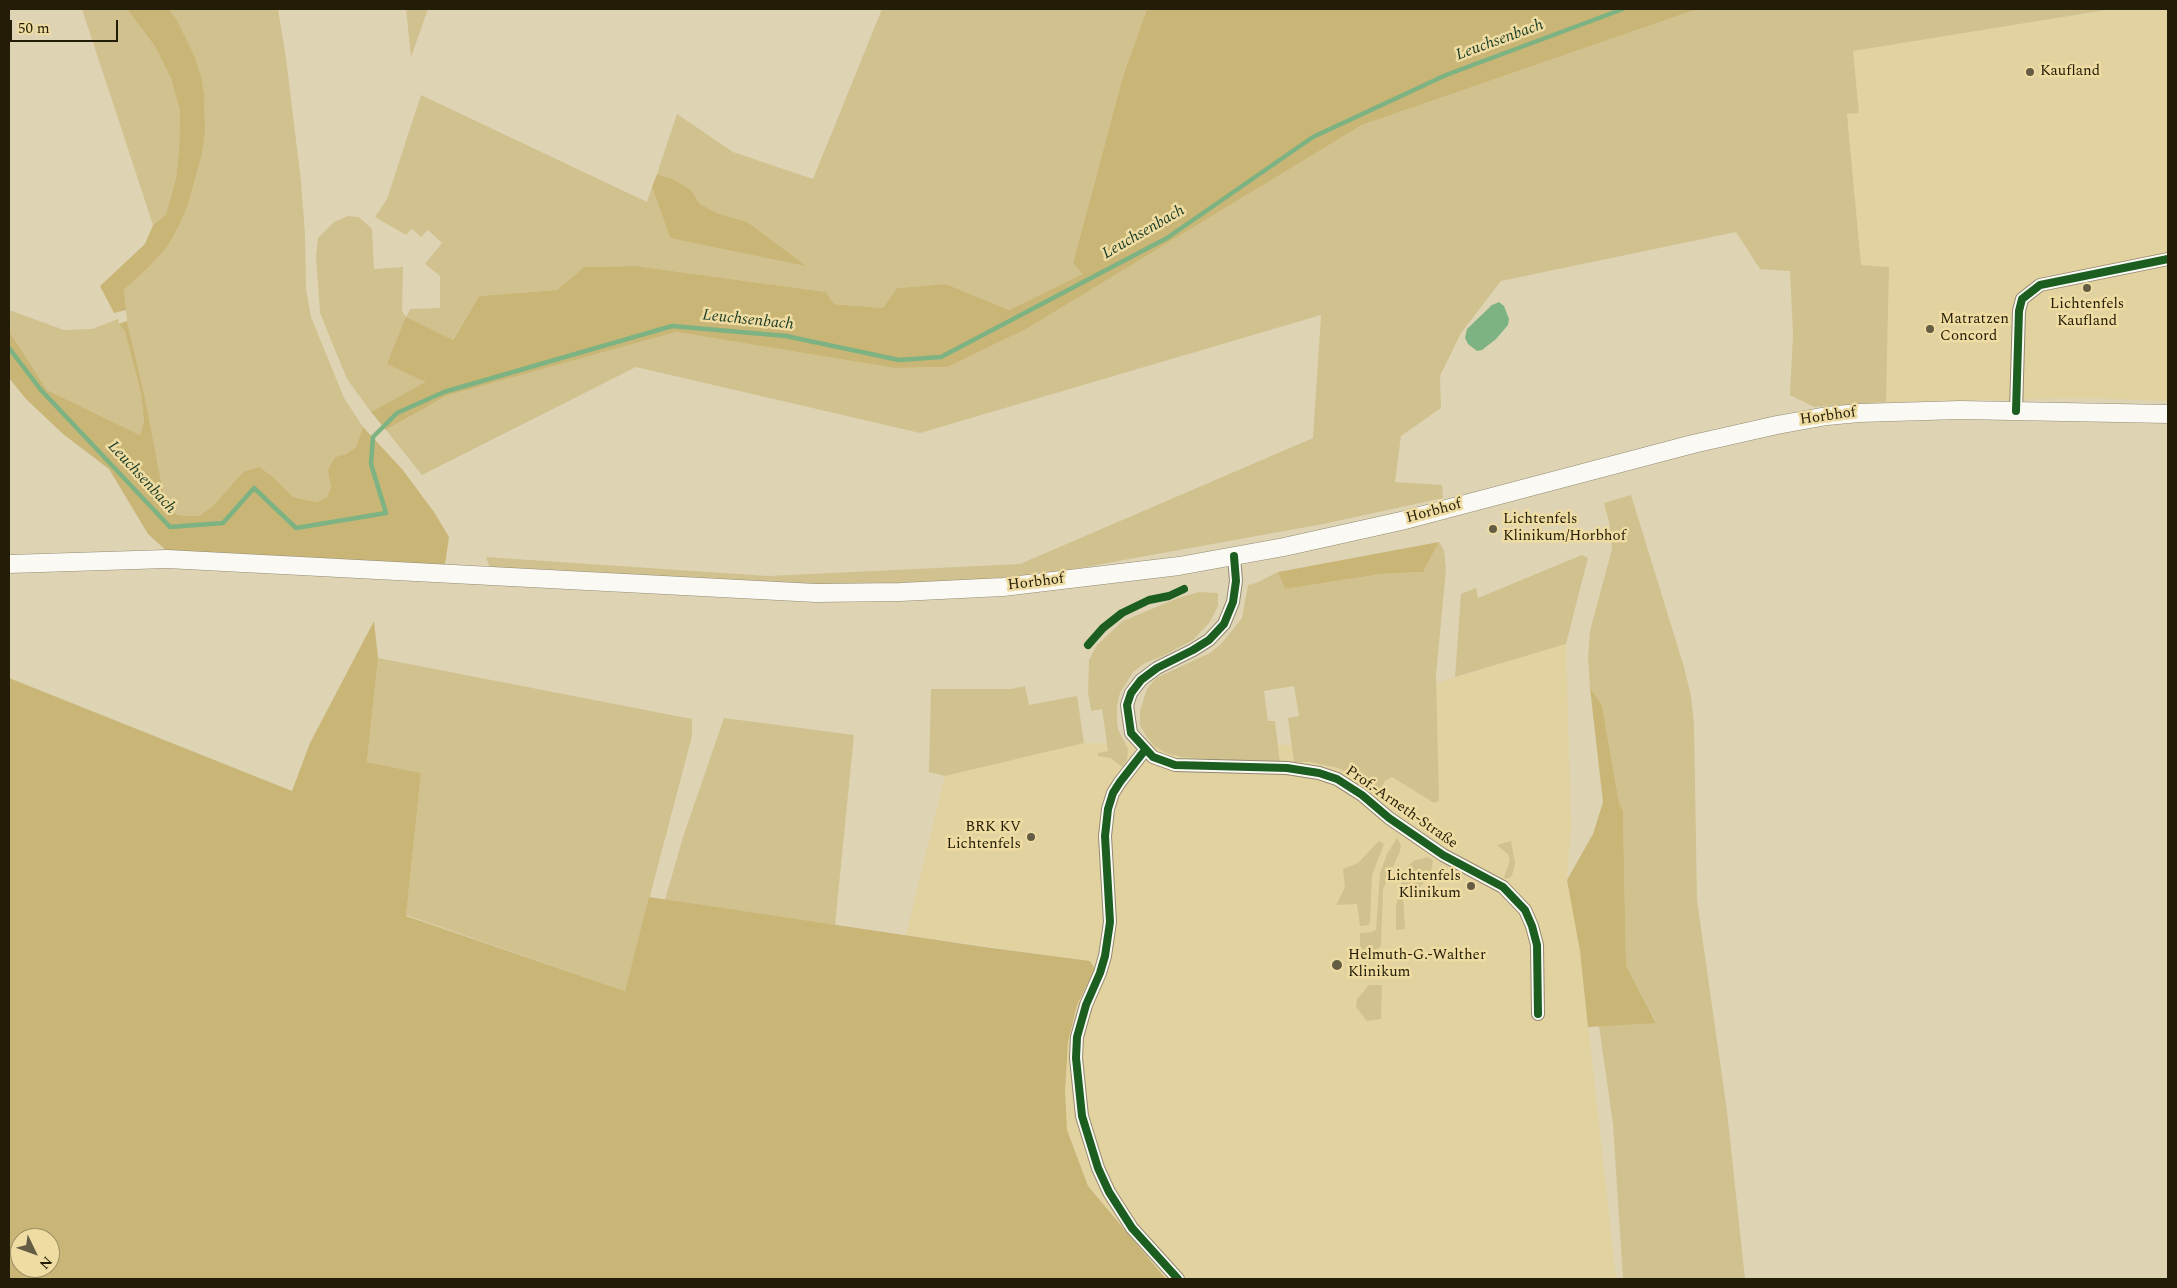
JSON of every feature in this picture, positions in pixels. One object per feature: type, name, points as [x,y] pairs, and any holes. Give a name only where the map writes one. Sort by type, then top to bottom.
[{"type":"main road","name":"Horbhof","points":[[9,564],[167,559],[816,593],[1002,587],[1179,566],[1234,556],[1401,520],[1694,444],[1777,425],[1859,413],[1960,410],[2168,414]]},
{"type":"street","points":[[2016,412],[2019,311],[2022,299],[2040,285],[2168,259]]},
{"type":"street","name":"Prof.-Arneth-Straße","points":[[1234,556],[1236,581],[1233,602],[1224,624],[1209,640],[1157,668],[1141,680],[1131,693],[1127,705],[1132,733],[1145,750],[1163,762],[1175,765],[1287,768],[1319,773],[1337,779],[1362,794],[1390,818],[1443,855],[1503,887],[1525,910],[1537,944],[1538,1014]]},
{"type":"street","points":[[1145,750],[1113,793],[1108,809],[1105,836],[1110,922],[1105,956],[1086,1005],[1077,1037],[1076,1058],[1082,1116],[1098,1168],[1109,1192],[1132,1228],[1178,1279]]},
{"type":"shaded area","points":[[82,9],[127,9],[156,48],[171,79],[180,111],[176,178],[166,214],[153,225]]},
{"type":"shaded area","points":[[127,9],[169,9],[177,21],[194,55],[201,75],[204,95],[205,129],[202,154],[189,202],[178,228],[167,247],[124,290],[126,310],[114,313],[100,286],[145,244],[153,225],[166,214],[176,178],[179,150],[180,111],[171,79],[156,48]]},
{"type":"shaded area","points":[[169,9],[278,9],[301,181],[305,234],[306,289],[311,317],[344,398],[363,427],[356,447],[346,454],[335,457],[331,487],[327,497],[316,502],[293,497],[273,477],[243,472],[212,507],[198,516],[178,515],[166,506],[144,393],[127,321],[124,290],[167,247],[178,228],[189,202],[202,154],[205,113],[201,75],[194,55]]},
{"type":"shaded area","points":[[406,9],[428,9],[411,57]]},
{"type":"shaded area","points":[[882,9],[1147,9],[1123,76],[1073,263],[1084,274],[1009,310],[946,284],[897,288],[883,308],[834,304],[826,292],[636,266],[584,267],[557,290],[479,296],[427,382],[371,412],[347,379],[320,313],[316,256],[318,238],[334,222],[348,216],[359,217],[372,229],[374,269],[403,267],[402,311],[406,317],[410,309],[440,308],[440,276],[425,264],[442,243],[428,230],[421,237],[412,229],[406,235],[375,217],[387,199],[421,95],[647,202],[652,187],[670,238],[712,246],[747,222],[717,213],[700,204],[691,190],[673,179],[657,174],[677,114],[733,152],[813,179]]},
{"type":"shaded area","points":[[1147,9],[1702,9],[1362,125],[1028,328],[948,367],[894,368],[676,332],[446,396],[386,430],[371,412],[426,382],[387,364],[406,317],[453,340],[479,296],[557,290],[584,267],[636,266],[826,292],[834,304],[883,308],[897,288],[946,284],[1009,310],[1083,274],[1073,263],[1123,76]]},
{"type":"shaded area","points":[[1702,9],[2112,9],[1853,51],[1859,113],[1847,114],[1861,265],[1889,267],[1886,402],[1814,407],[1790,395],[1793,334],[1790,271],[1760,269],[1736,232],[1501,281],[1461,333],[1440,376],[1441,408],[1401,436],[1395,482],[1442,485],[1443,498],[1323,524],[1019,579],[820,586],[490,568],[486,557],[768,576],[1020,564],[1313,438],[1321,315],[920,433],[636,367],[422,475],[386,430],[446,396],[676,332],[894,368],[948,367],[1028,328],[1362,125]]},
{"type":"shaded area","points":[[2112,9],[2168,9],[2168,401],[2086,398],[1886,402],[1889,268],[1861,265],[1847,114],[1859,112],[1853,51]]},
{"type":"shaded area","points":[[657,174],[673,179],[691,190],[700,204],[717,213],[747,222],[806,266],[670,238],[652,187]]},
{"type":"shaded area","points":[[1499,302],[1504,306],[1509,319],[1508,325],[1496,339],[1482,350],[1477,351],[1468,344],[1465,338],[1467,329],[1492,305]]},
{"type":"shaded area","points":[[9,310],[64,330],[92,329],[118,319],[125,332],[141,392],[144,422],[140,435],[47,390],[9,331]]},
{"type":"shaded area","points":[[127,321],[144,393],[166,506],[178,515],[198,516],[212,507],[243,472],[259,467],[273,477],[293,497],[316,502],[327,497],[331,487],[328,470],[335,457],[346,454],[356,447],[363,427],[402,469],[434,512],[449,537],[445,565],[168,552],[148,534],[109,469],[63,434],[26,399],[9,378],[9,331],[47,390],[140,435],[144,422],[141,393],[125,332],[119,324]]},
{"type":"shaded area","points":[[1631,495],[1684,667],[1691,696],[1694,724],[1697,900],[1727,1111],[1745,1279],[1623,1279],[1613,1124],[1599,1026],[1656,1022],[1626,965],[1623,811],[1619,803],[1602,705],[1590,688],[1588,657],[1590,631],[1612,549],[1609,522],[1604,503]]},
{"type":"shaded area","points":[[1439,542],[1444,550],[1446,569],[1436,675],[1439,801],[1434,803],[1392,777],[1385,781],[1381,788],[1373,791],[1352,775],[1338,768],[1310,762],[1294,762],[1288,718],[1299,716],[1294,686],[1264,691],[1268,721],[1275,721],[1280,763],[1181,757],[1166,753],[1154,746],[1146,736],[1140,725],[1140,711],[1147,689],[1156,678],[1210,653],[1222,643],[1242,618],[1248,585],[1278,572],[1285,589],[1383,574],[1423,572]]},
{"type":"shaded area","points":[[1439,542],[1423,572],[1382,574],[1285,589],[1278,572]]},
{"type":"shaded area","points":[[1582,555],[1588,558],[1566,644],[1455,677],[1461,594],[1476,588],[1478,598]]},
{"type":"shaded area","points":[[1199,592],[1218,593],[1218,606],[1210,622],[1193,640],[1145,663],[1133,672],[1120,693],[1117,706],[1117,720],[1118,729],[1128,749],[1127,760],[1122,767],[1111,758],[1098,756],[1098,753],[1108,751],[1102,709],[1091,711],[1088,692],[1089,660],[1097,645],[1123,621],[1178,598]]},
{"type":"shaded area","points":[[374,621],[378,658],[367,762],[421,773],[406,916],[625,991],[649,897],[1090,961],[1095,969],[1077,1005],[1068,1042],[1065,1091],[1067,1130],[1088,1186],[1166,1279],[9,1279],[9,678],[292,791],[310,743]]},
{"type":"shaded area","name":"Helmuth-G.-Walther Klinikum","points":[[1566,644],[1571,826],[1567,880],[1580,951],[1616,1279],[1166,1279],[1088,1186],[1067,1130],[1065,1091],[1068,1042],[1077,1005],[1095,969],[1090,961],[906,935],[945,776],[1084,743],[1241,743],[1425,751],[1437,683]]},
{"type":"shaded area","points":[[378,658],[692,719],[692,736],[625,991],[406,915],[421,773],[367,762]]},
{"type":"shaded area","points":[[1025,686],[1029,705],[1077,696],[1084,743],[945,776],[929,772],[931,689],[1011,689]]},
{"type":"shaded area","points":[[1590,688],[1602,705],[1619,803],[1623,811],[1626,965],[1656,1023],[1588,1027],[1580,951],[1567,880],[1593,834],[1603,802]]},
{"type":"shaded area","points":[[724,718],[854,735],[835,925],[665,900],[683,837]]},
{"type":"shaded area","points":[[1397,838],[1401,845],[1400,851],[1383,889],[1381,946],[1376,951],[1364,953],[1360,949],[1360,933],[1376,930],[1380,873],[1387,854]]},
{"type":"shaded area","points":[[1379,841],[1384,844],[1372,875],[1370,922],[1369,925],[1360,926],[1357,904],[1336,905],[1345,887],[1343,869],[1358,863]]},
{"type":"shaded area","points":[[1511,841],[1515,863],[1511,877],[1505,879],[1510,861],[1508,854],[1497,845]]},
{"type":"shaded area","points":[[1428,857],[1433,860],[1431,872],[1420,887],[1403,894],[1405,929],[1396,930],[1396,906],[1407,868],[1413,861]]},
{"type":"shaded area","points":[[1369,985],[1382,985],[1381,1019],[1367,1021],[1356,1007],[1357,999]]},
{"type":"waterway","name":"Leuchsenbach","points":[[9,348],[41,390],[170,527],[223,523],[254,488],[296,528],[386,513],[371,464],[373,437],[397,413],[444,392],[672,326],[786,336],[899,360],[941,357],[1167,238],[1313,137],[1446,75],[1623,9]]},
{"type":"cycle path","points":[[2016,411],[2019,311],[2022,299],[2040,285],[2168,259]]},
{"type":"cycle path","points":[[1234,556],[1236,581],[1233,602],[1224,624],[1209,640],[1157,668],[1141,680],[1131,693],[1127,705],[1131,733],[1153,757],[1175,765],[1287,768],[1319,773],[1337,779],[1362,795],[1389,818],[1443,855],[1503,887],[1525,910],[1532,926],[1537,945],[1538,1014]]},
{"type":"cycle path","points":[[1088,645],[1103,628],[1122,613],[1149,600],[1169,596],[1184,589]]},
{"type":"cycle path","points":[[1145,750],[1113,793],[1108,809],[1105,836],[1110,922],[1105,956],[1086,1005],[1077,1037],[1076,1058],[1082,1116],[1098,1168],[1109,1192],[1132,1228],[1178,1279]]},
{"type":"place","name":"Kaufland","points":[[2030,72]]},
{"type":"place","name":"Lichtenfels Kaufland","points":[[2087,288]]},
{"type":"place","name":"Matratzen Concord","points":[[1930,329]]},
{"type":"place","name":"Lichtenfels Klinikum/Horbhof","points":[[1493,529]]},
{"type":"place","name":"BRK KV Lichtenfels","points":[[1031,837]]},
{"type":"place","name":"Lichtenfels Klinikum","points":[[1471,886]]},
{"type":"place","name":"Helmuth-G.-Walther Klinikum","points":[[1337,965]]}]
